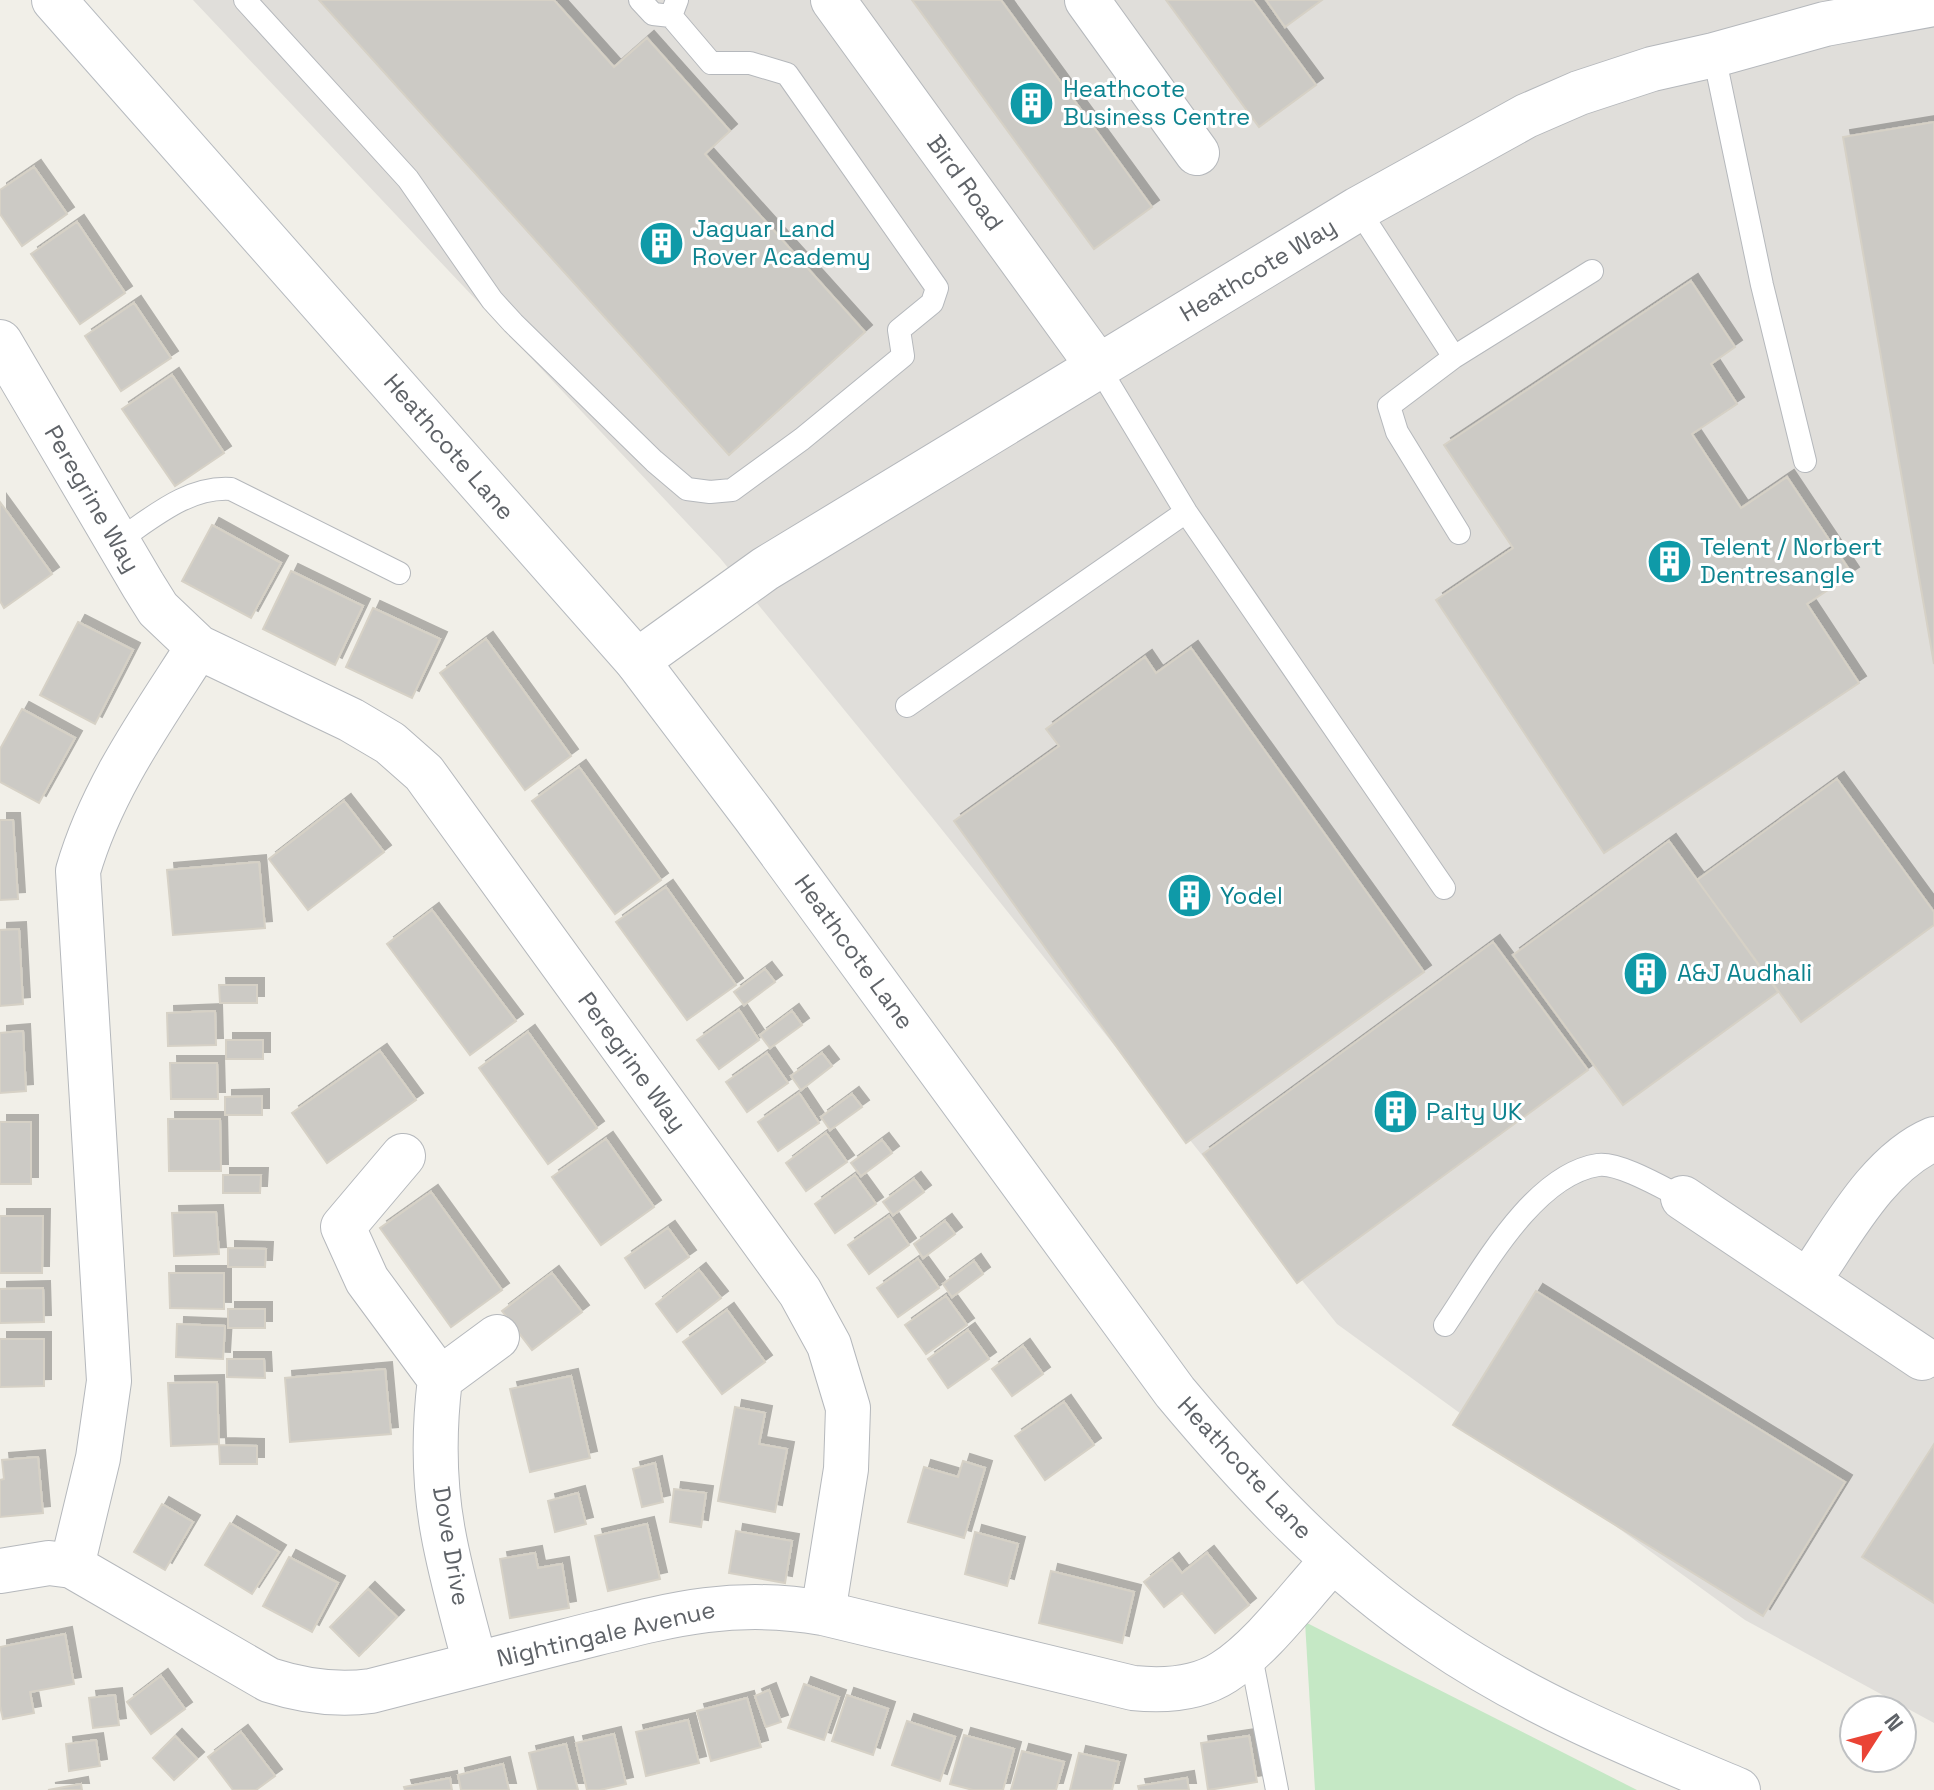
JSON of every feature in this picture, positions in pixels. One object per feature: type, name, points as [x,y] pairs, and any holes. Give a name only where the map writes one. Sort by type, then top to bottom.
[{"type":"street","name":"Heathcote Lane","points":[[54,0],[637,661],[755,817],[1175,1392],[1227,1455],[1286,1516],[1392,1610],[1476,1666],[1572,1717],[1738,1790]]},
{"type":"street","name":"Bird Road","points":[[833,0],[1098,366]]},
{"type":"street","points":[[1087,0],[1197,153]]},
{"type":"street","name":"Heathcote Way","points":[[637,661],[765,569],[1358,209],[1526,116],[1579,93],[1652,69],[1714,55],[1821,12],[1934,4]]},
{"type":"street","name":"Peregrine Way","points":[[3,354],[158,609],[198,647],[351,720],[390,743],[424,773],[800,1292],[829,1345],[848,1408],[846,1469],[823,1613]]},
{"type":"street","points":[[72,1566],[106,1421],[109,1381],[78,871],[97,816],[119,769],[198,647]]},
{"type":"street","points":[[1809,1280],[1849,1221],[1891,1168],[1902,1157],[1934,1139]]},
{"type":"street","points":[[403,1156],[343,1227],[367,1280],[440,1379],[497,1337]]},
{"type":"street","points":[[1683,1198],[1922,1358]]},
{"type":"street","name":"Dove Drive","points":[[440,1379],[436,1413],[443,1532],[475,1664]]},
{"type":"street","name":"Nightingale Avenue","points":[[0,1571],[49,1563],[72,1566],[269,1680],[297,1689],[327,1693],[360,1692],[680,1612],[733,1605],[786,1606],[823,1613],[1133,1688],[1157,1690],[1202,1682],[1223,1672],[1250,1651],[1333,1560]]},
{"type":"lane","points":[[245,0],[408,179],[492,300],[513,323],[654,461],[687,489],[710,492],[732,490],[802,439],[903,356],[899,330],[932,303],[937,288],[787,74],[750,63],[711,63],[674,8],[653,14],[640,0]]},
{"type":"lane","points":[[1714,55],[1762,285],[1805,461]]},
{"type":"lane","points":[[1358,209],[1454,357]]},
{"type":"lane","points":[[1459,533],[1397,432],[1389,406],[1454,357],[1592,271]]},
{"type":"lane","points":[[1098,366],[1186,512],[1444,888]]},
{"type":"lane","points":[[116,542],[193,493],[214,487],[231,489],[399,573]]},
{"type":"lane","points":[[907,706],[1186,512]]},
{"type":"lane","points":[[1445,1325],[1522,1212],[1558,1181],[1599,1165],[1635,1173],[1683,1198]]},
{"type":"lane","points":[[1250,1651],[1277,1790]]},
{"type":"shaded area","points":[[193,0],[1934,0],[1934,1723],[1918,1714],[1918,1694],[1881,1694],[1745,1620],[1337,1324],[931,816],[720,558]]},
{"type":"green space","points":[[1305,1622],[1637,1790],[1315,1790]]},
{"type":"building","name":"Jaguar Land Rover Academy","points":[[319,0],[554,0],[614,67],[647,38],[730,131],[705,154],[865,332],[729,455]]},
{"type":"building","name":"Heathcote Business Centre","points":[[912,0],[1001,0],[1152,207],[1094,249]]},
{"type":"building","name":"Heathcote Business Centre","points":[[1166,0],[1253,0],[1316,85],[1259,127]]},
{"type":"building","points":[[1266,0],[1322,0],[1285,27]]},
{"type":"building","points":[[1934,122],[1934,664],[1843,137]]},
{"type":"building","points":[[34,167],[67,214],[22,246],[0,214],[0,190]]},
{"type":"building","points":[[77,222],[125,293],[80,324],[31,254]]},
{"type":"building","name":"Telent / Norbert Dentresangle","points":[[1691,281],[1735,347],[1711,364],[1737,404],[1692,434],[1741,508],[1787,477],[1852,574],[1807,604],[1859,683],[1604,853],[1436,600],[1513,548],[1444,445]]},
{"type":"building","points":[[134,303],[171,358],[121,391],[85,336]]},
{"type":"building","points":[[172,375],[224,453],[175,486],[122,409]]},
{"type":"building","points":[[0,502],[52,574],[4,608],[0,601]]},
{"type":"building","points":[[212,525],[281,563],[251,618],[182,581]]},
{"type":"building","points":[[291,571],[363,606],[335,665],[263,629]]},
{"type":"building","points":[[373,608],[440,639],[412,698],[346,667]]},
{"type":"building","points":[[78,622],[133,650],[95,724],[40,695]]},
{"type":"building","points":[[486,639],[571,756],[525,790],[440,673]]},
{"type":"building","name":"Yodel","points":[[1191,648],[1424,972],[1186,1143],[954,821],[1059,746],[1046,729],[1145,657],[1156,673]]},
{"type":"building","points":[[22,709],[75,738],[39,803],[0,782],[0,749]]},
{"type":"building","points":[[579,767],[661,880],[615,914],[532,801]]},
{"type":"building","name":"A&J Audhali","points":[[1837,779],[1934,912],[1934,925],[1801,1022],[1697,880]]},
{"type":"building","points":[[344,801],[384,852],[308,910],[269,859]]},
{"type":"building","points":[[0,820],[13,820],[18,899],[0,900]]},
{"type":"building","name":"A&J Audhali","points":[[1669,841],[1778,992],[1623,1105],[1513,955]]},
{"type":"building","points":[[259,862],[265,928],[173,935],[167,870]]},
{"type":"building","points":[[666,887],[736,985],[687,1020],[616,922]]},
{"type":"building","points":[[432,910],[516,1021],[470,1055],[387,944]]},
{"type":"building","points":[[19,929],[23,1004],[0,1006],[0,930]]},
{"type":"building","name":"Palty UK","points":[[1493,942],[1588,1070],[1297,1283],[1203,1154]]},
{"type":"building","points":[[765,969],[775,982],[744,1005],[734,992]]},
{"type":"building","points":[[219,985],[257,985],[257,1003],[220,1003]]},
{"type":"building","points":[[739,1010],[759,1040],[719,1069],[697,1040]]},
{"type":"building","points":[[215,1011],[216,1045],[168,1046],[167,1013]]},
{"type":"building","points":[[792,1011],[802,1025],[770,1048],[760,1035]]},
{"type":"building","points":[[23,1031],[26,1091],[0,1093],[0,1033]]},
{"type":"building","points":[[528,1032],[597,1128],[548,1164],[479,1068]]},
{"type":"building","points":[[226,1040],[263,1040],[263,1059],[226,1059]]},
{"type":"building","points":[[380,1051],[416,1100],[327,1163],[292,1113]]},
{"type":"building","points":[[767,1053],[788,1083],[747,1112],[726,1082]]},
{"type":"building","points":[[822,1053],[832,1066],[801,1090],[791,1076]]},
{"type":"building","points":[[170,1063],[217,1063],[218,1099],[171,1099]]},
{"type":"building","points":[[799,1093],[819,1123],[778,1151],[758,1122]]},
{"type":"building","points":[[852,1094],[862,1107],[830,1130],[821,1117]]},
{"type":"building","points":[[262,1096],[262,1115],[225,1115],[225,1097]]},
{"type":"building","points":[[168,1119],[220,1119],[221,1171],[169,1171]]},
{"type":"building","points":[[0,1122],[31,1122],[31,1184],[0,1184]]},
{"type":"building","points":[[826,1133],[847,1162],[806,1191],[786,1163]]},
{"type":"building","points":[[606,1139],[654,1207],[601,1245],[552,1177]]},
{"type":"building","points":[[882,1140],[892,1153],[861,1176],[851,1163]]},
{"type":"building","points":[[223,1175],[261,1175],[260,1193],[223,1193]]},
{"type":"building","points":[[855,1175],[876,1204],[835,1233],[815,1204]]},
{"type":"building","points":[[914,1179],[924,1192],[893,1215],[883,1202]]},
{"type":"building","points":[[431,1192],[502,1290],[451,1327],[380,1228]]},
{"type":"building","points":[[216,1212],[219,1254],[174,1256],[172,1213]]},
{"type":"building","points":[[0,1216],[43,1216],[42,1273],[0,1273]]},
{"type":"building","points":[[889,1216],[909,1245],[869,1274],[848,1245]]},
{"type":"building","points":[[945,1221],[955,1234],[923,1258],[914,1244]]},
{"type":"building","points":[[668,1228],[689,1257],[645,1288],[625,1258]]},
{"type":"building","points":[[228,1248],[266,1249],[265,1267],[228,1267]]},
{"type":"building","points":[[918,1259],[939,1288],[898,1317],[877,1288]]},
{"type":"building","points":[[974,1261],[983,1274],[952,1297],[943,1284]]},
{"type":"building","points":[[699,1270],[721,1298],[677,1332],[656,1304]]},
{"type":"building","points":[[169,1273],[224,1273],[224,1309],[170,1308]]},
{"type":"building","points":[[552,1273],[582,1312],[532,1350],[502,1311]]},
{"type":"building","points":[[43,1288],[44,1322],[0,1323],[0,1289]]},
{"type":"building","points":[[1536,1291],[1845,1482],[1763,1616],[1453,1425]]},
{"type":"building","points":[[946,1296],[967,1325],[926,1354],[905,1325]]},
{"type":"building","points":[[228,1309],[265,1309],[265,1328],[228,1328]]},
{"type":"building","points":[[727,1310],[765,1362],[722,1394],[683,1342]]},
{"type":"building","points":[[177,1324],[225,1326],[223,1359],[176,1357]]},
{"type":"building","points":[[968,1330],[989,1359],[948,1388],[928,1359]]},
{"type":"building","points":[[0,1339],[44,1339],[44,1386],[0,1387]]},
{"type":"building","points":[[1023,1346],[1043,1374],[1012,1396],[992,1369]]},
{"type":"building","points":[[227,1359],[264,1359],[265,1378],[227,1377]]},
{"type":"building","points":[[385,1369],[391,1434],[290,1442],[285,1378]]},
{"type":"building","points":[[571,1376],[590,1458],[530,1472],[510,1389]]},
{"type":"building","points":[[217,1382],[219,1444],[171,1446],[168,1383]]},
{"type":"building","points":[[1064,1402],[1094,1445],[1045,1480],[1015,1436]]},
{"type":"building","points":[[735,1407],[765,1413],[759,1444],[787,1449],[775,1512],[718,1501]]},
{"type":"building","points":[[1934,1444],[1934,1603],[1862,1557]]},
{"type":"building","points":[[219,1445],[257,1446],[257,1464],[220,1464]]},
{"type":"building","points":[[38,1457],[43,1513],[0,1517],[0,1480],[4,1479],[2,1460]]},
{"type":"building","points":[[963,1461],[985,1468],[964,1538],[908,1522],[924,1467],[958,1477]]},
{"type":"building","points":[[655,1463],[663,1502],[642,1507],[633,1469]]},
{"type":"building","points":[[674,1489],[706,1493],[701,1527],[670,1522]]},
{"type":"building","points":[[578,1493],[586,1524],[555,1532],[548,1501]]},
{"type":"building","points":[[162,1504],[193,1522],[165,1570],[134,1552]]},
{"type":"building","points":[[230,1523],[279,1552],[252,1594],[205,1565]]},
{"type":"building","points":[[647,1524],[660,1579],[608,1591],[595,1536]]},
{"type":"building","points":[[736,1531],[792,1541],[785,1583],[729,1573]]},
{"type":"building","points":[[975,1532],[1018,1544],[1007,1586],[965,1574]]},
{"type":"building","points":[[535,1553],[538,1568],[562,1564],[569,1608],[510,1618],[500,1559]]},
{"type":"building","points":[[1207,1553],[1249,1605],[1215,1633],[1182,1593],[1164,1607],[1144,1582],[1172,1560],[1182,1573]]},
{"type":"building","points":[[289,1557],[338,1583],[312,1632],[263,1606]]},
{"type":"building","points":[[1051,1571],[1134,1592],[1122,1643],[1039,1623]]},
{"type":"building","points":[[368,1589],[397,1617],[359,1656],[330,1627]]},
{"type":"building","points":[[65,1634],[74,1684],[30,1692],[34,1713],[3,1719],[0,1706],[0,1647]]},
{"type":"building","points":[[161,1676],[185,1709],[151,1734],[127,1702]]},
{"type":"building","points":[[804,1684],[839,1697],[824,1740],[788,1728]]},
{"type":"building","points":[[769,1690],[781,1722],[766,1727],[755,1696]]},
{"type":"building","points":[[115,1695],[119,1725],[93,1728],[89,1698]]},
{"type":"building","points":[[847,1695],[888,1709],[873,1755],[832,1741]]},
{"type":"building","points":[[747,1698],[761,1747],[711,1761],[697,1711]]},
{"type":"building","points":[[688,1720],[699,1763],[646,1776],[636,1732]]},
{"type":"building","points":[[907,1721],[955,1737],[940,1781],[892,1765]]},
{"type":"building","points":[[241,1732],[275,1776],[256,1790],[233,1790],[208,1757]]},
{"type":"building","points":[[614,1734],[626,1784],[587,1790],[576,1743]]},
{"type":"building","points":[[964,1735],[1014,1749],[1003,1790],[973,1790],[950,1784]]},
{"type":"building","points":[[175,1736],[197,1759],[174,1780],[153,1758]]},
{"type":"building","points":[[1249,1736],[1257,1782],[1208,1790],[1201,1743]]},
{"type":"building","points":[[96,1740],[100,1766],[69,1771],[66,1744]]},
{"type":"building","points":[[566,1744],[578,1790],[538,1790],[529,1753]]},
{"type":"building","points":[[1022,1751],[1064,1762],[1056,1790],[1011,1790]]},
{"type":"building","points":[[1079,1753],[1119,1762],[1112,1790],[1070,1790]]},
{"type":"building","points":[[503,1764],[509,1790],[461,1790],[458,1775]]},
{"type":"building","points":[[450,1778],[452,1790],[405,1790],[404,1787]]},
{"type":"building","points":[[1187,1778],[1189,1790],[1139,1790],[1138,1786]]},
{"type":"building","points":[[81,1784],[82,1790],[48,1790]]},
{"type":"place","name":"Heathcote Business Centre","points":[[1032,103]]},
{"type":"place","name":"Jaguar Land Rover Academy","points":[[661,243]]},
{"type":"place","name":"Telent / Norbert Dentresangle","points":[[1669,561]]},
{"type":"place","name":"Yodel","points":[[1189,896]]},
{"type":"place","name":"A&J Audhali","points":[[1646,973]]},
{"type":"place","name":"Palty UK","points":[[1395,1112]]}]
